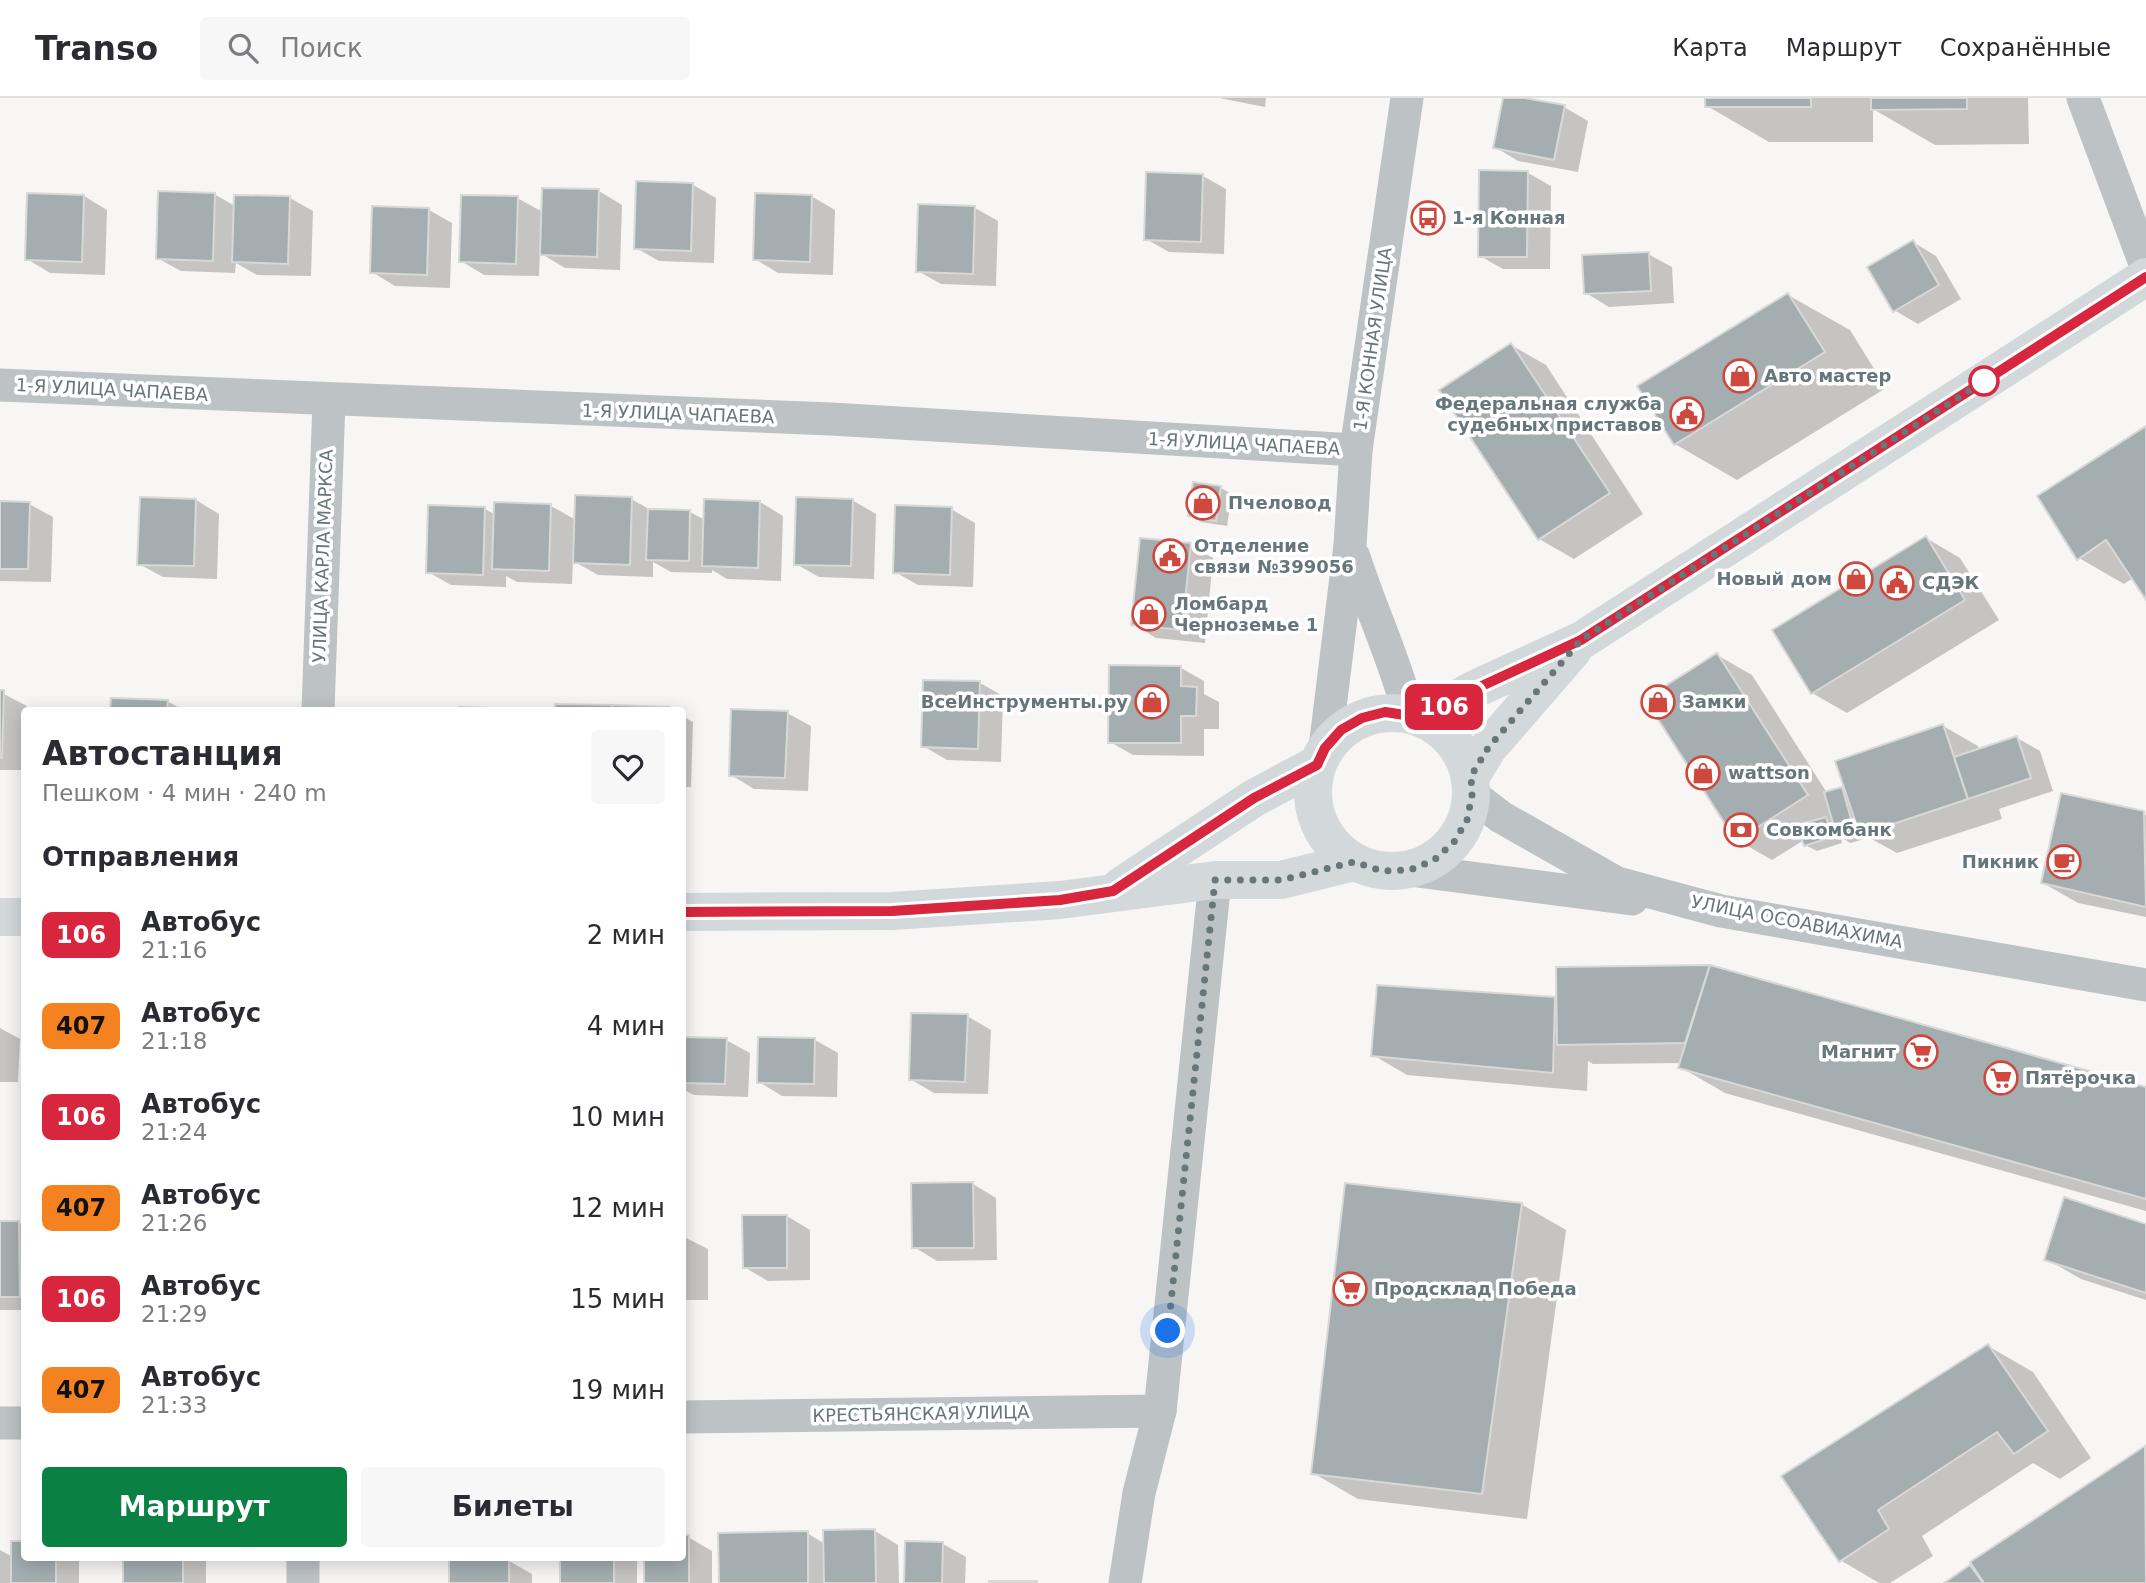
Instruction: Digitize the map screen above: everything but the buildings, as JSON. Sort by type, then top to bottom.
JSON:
[{"type":"main road","points":[[1417,716],[1581,640],[2146,277]]},
{"type":"main road","points":[[1321,757],[1312,793],[1317,821],[1332,845],[1354,862],[1382,871],[1410,870],[1434,860],[1454,842],[1467,820],[1472,786],[1488,748],[1581,640]]},
{"type":"main road","points":[[1113,891],[1321,757],[1341,730],[1362,718],[1385,712],[1417,716],[1446,732],[1462,753],[1472,786]]},
{"type":"main road","points":[[686,912],[892,911],[1060,900],[1113,891],[1215,880],[1281,880],[1354,862]]},
{"type":"main road","points":[[0,917],[21,917]]},
{"type":"street","name":"1-Я КОННАЯ УЛИЦА","points":[[1321,757],[1350,545],[1356,450],[1407,98]]},
{"type":"street","points":[[2083,98],[2146,266]]},
{"type":"street","name":"1-Я УЛИЦА ЧАПАЕВА","points":[[0,385],[329,401],[831,419],[1356,450]]},
{"type":"street","name":"УЛИЦА КАРЛА МАРКСА","points":[[318,707],[329,401]]},
{"type":"street","points":[[1350,545],[1375,620],[1417,716]]},
{"type":"street","name":"УЛИЦА ОСОАВИАХИМА","points":[[1472,786],[1501,817],[1617,883],[1721,911],[2146,985]]},
{"type":"street","points":[[1410,870],[1721,911]]},
{"type":"street","points":[[1125,1583],[1139,1493],[1160,1411],[1215,880]]},
{"type":"street","name":"КРЕСТЬЯНСКАЯ УЛИЦА","points":[[686,1417],[1160,1411]]},
{"type":"street","points":[[0,1423],[21,1423]]},
{"type":"street","points":[[303,1561],[303,1583]]},
{"type":"bus line","name":"106","points":[[686,912],[892,911],[1060,900],[1113,891],[1254,798],[1317,765],[1325,748],[1341,730],[1362,718],[1385,712],[1424,718],[1473,690],[1581,640],[2146,277]]},
{"type":"place","name":"1-я Конная","points":[[1428,218]]},
{"type":"place","name":"Авто мастер","points":[[1740,376]]},
{"type":"place","name":"Федеральная служба судебных приставов","points":[[1687,414]]},
{"type":"place","name":"Пчеловод","points":[[1203,503]]},
{"type":"place","name":"Отделение связи №399056","points":[[1170,556]]},
{"type":"place","name":"Новый дом","points":[[1856,579]]},
{"type":"place","name":"СДЭК","points":[[1897,583]]},
{"type":"place","name":"Ломбард Черноземье 1","points":[[1149,614]]},
{"type":"place","name":"ВсеИнструменты.ру","points":[[1152,702]]},
{"type":"place","name":"Замки","points":[[1658,702]]},
{"type":"place","name":"wattson","points":[[1703,773]]},
{"type":"place","name":"Совкомбанк","points":[[1741,830]]},
{"type":"place","name":"Пикник","points":[[2064,862]]},
{"type":"place","name":"Магнит","points":[[1921,1052]]},
{"type":"place","name":"Пятёрочка","points":[[2001,1078]]},
{"type":"place","name":"Продсклад Победа","points":[[1350,1289]]},
{"type":"route","points":[[1168,1331],[1215,880],[1281,880],[1354,862],[1382,871],[1410,870],[1434,860],[1454,842],[1467,820],[1472,795],[1471,776],[1488,748],[1581,640],[1984,381]]}]
